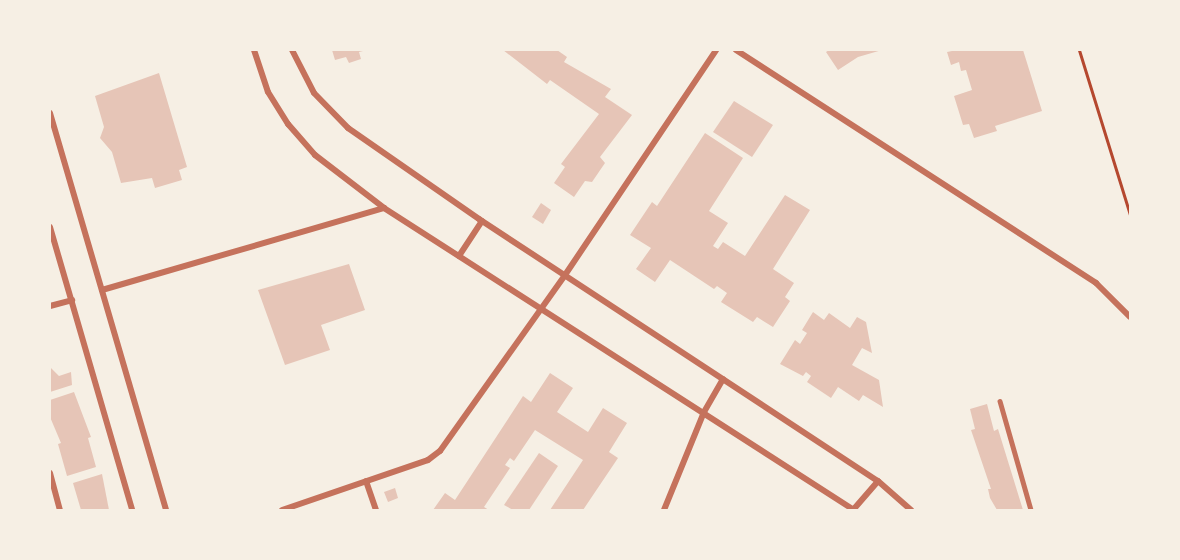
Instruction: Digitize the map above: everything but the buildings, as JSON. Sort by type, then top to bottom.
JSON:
[{"type":"street","points":[[254,50],[268,92],[288,124],[315,155],[384,208],[540,306],[854,510],[878,481]]},
{"type":"street","points":[[292,50],[304,78],[334,116],[482,221],[878,481],[911,510]]},
{"type":"street","points":[[282,510],[428,460],[440,451],[540,306],[565,275],[716,50]]},
{"type":"street","points":[[736,50],[1096,283],[1131,317]]},
{"type":"street","points":[[50,113],[166,510]]},
{"type":"street","points":[[102,290],[384,208]]},
{"type":"street","points":[[459,255],[482,221]]},
{"type":"street","points":[[50,227],[132,510]]},
{"type":"street","points":[[50,306],[72,300]]},
{"type":"street","points":[[664,510],[704,412],[723,379]]},
{"type":"street","points":[[50,473],[60,510]]},
{"type":"street","points":[[366,481],[376,510]]},
{"type":"lane","points":[[1000,401],[1031,510]]},
{"type":"path","points":[[1079,50],[1131,215]]}]
